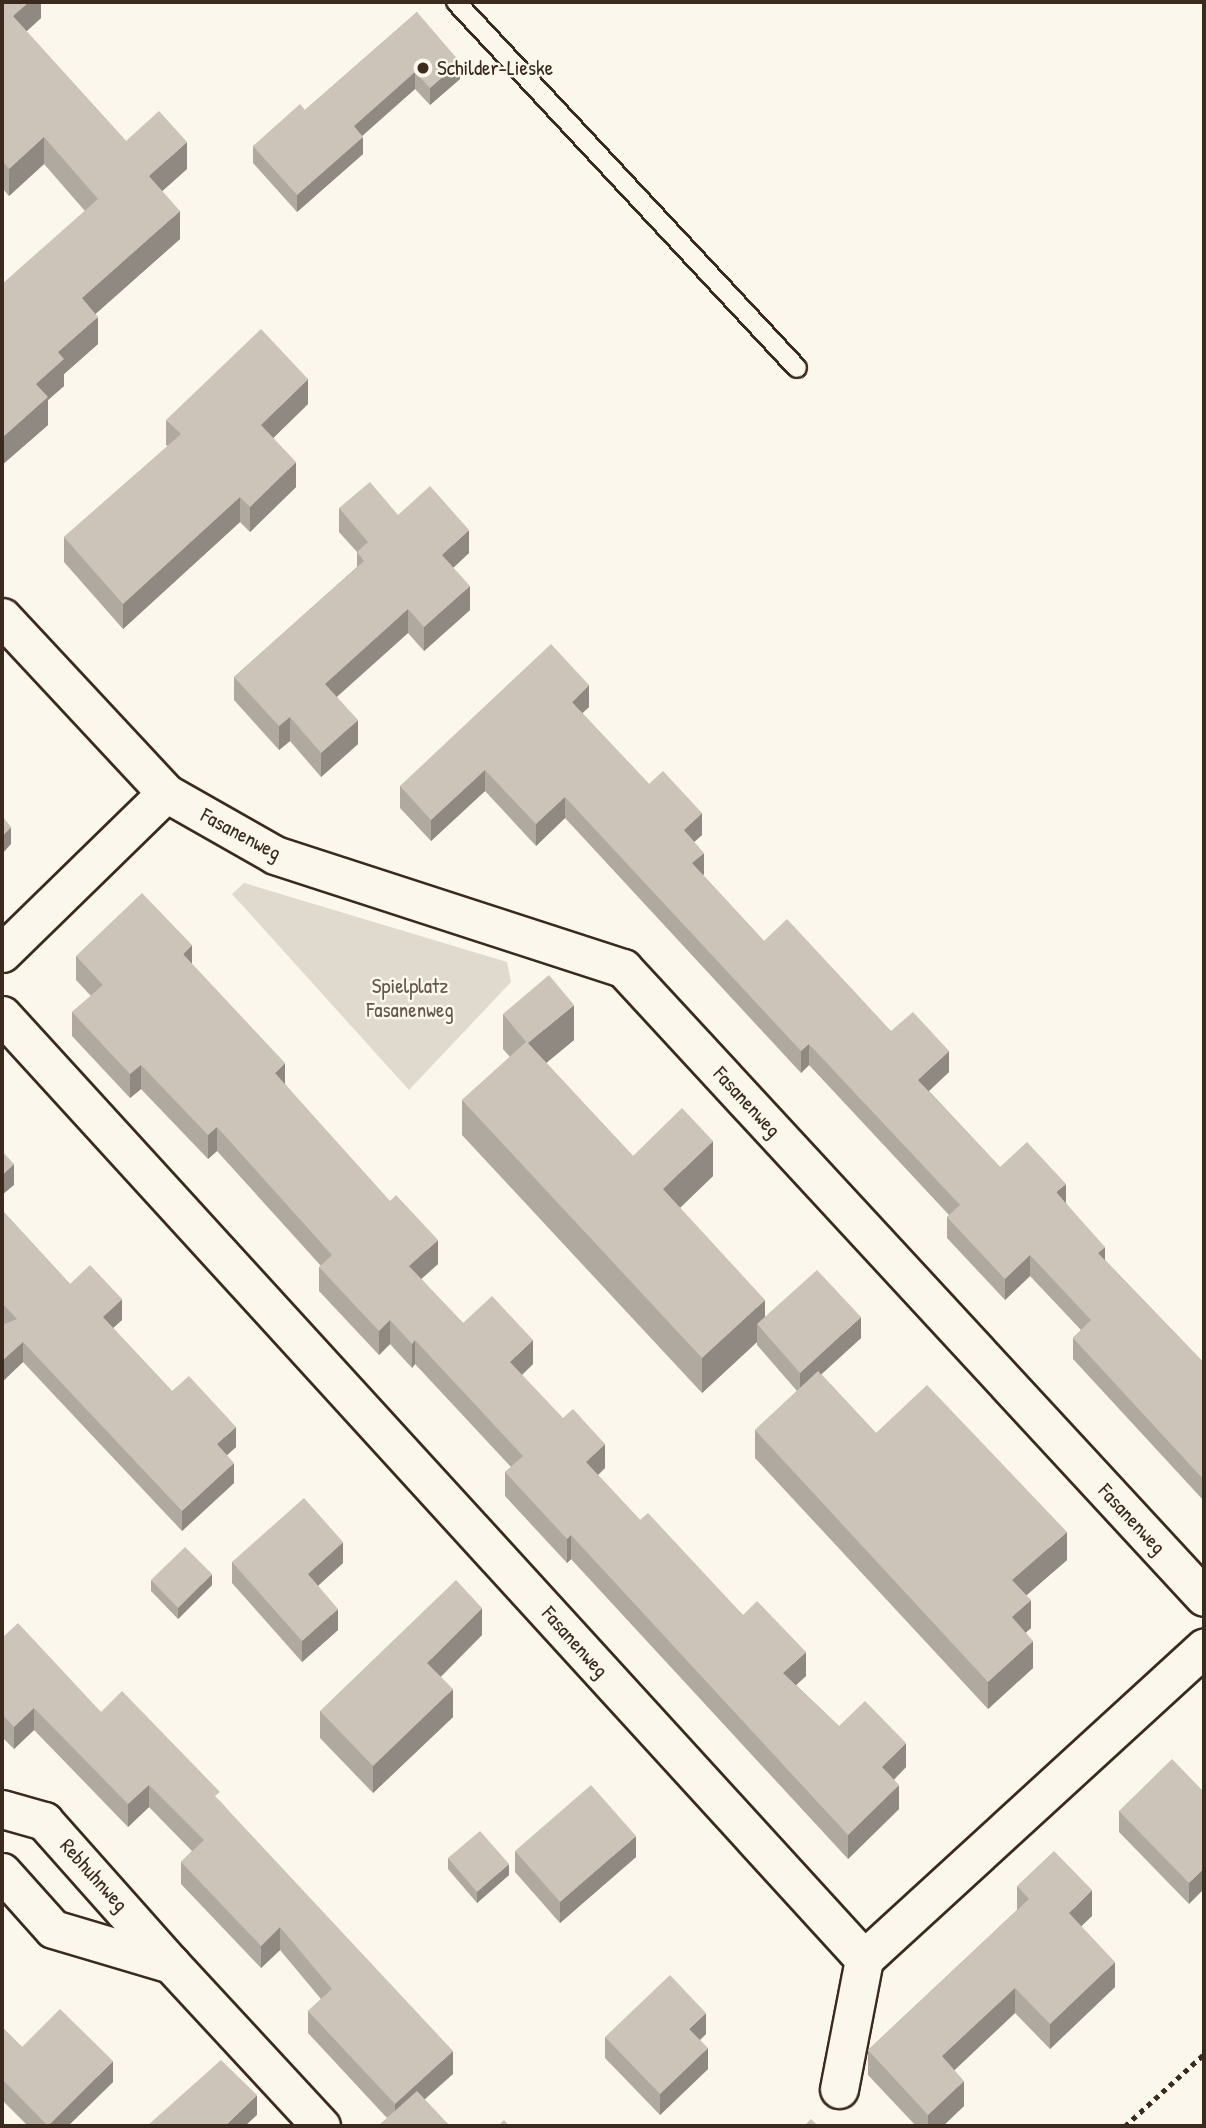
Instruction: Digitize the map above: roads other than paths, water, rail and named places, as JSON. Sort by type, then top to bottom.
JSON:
[{"type":"street","name":"Fasanenweg","points":[[2,617],[166,793],[275,855],[623,968],[1204,1597]]},
{"type":"street","points":[[2,953],[166,793]]},
{"type":"street","name":"Fasanenweg","points":[[2,1015],[864,1959]]},
{"type":"street","points":[[839,2089],[864,1959],[1204,1647]]},
{"type":"street","name":"Rebhuhnweg","points":[[2,1809],[44,1821],[171,1964],[321,2126]]},
{"type":"street","name":"Rebhuhnweg","points":[[2,1872],[53,1929],[171,1964]]},
{"type":"lane","points":[[456,2],[797,368]]},
{"type":"place","name":"Schilder-Lieske","points":[[423,68]]},
{"type":"park label","name":"Spielplatz Fasanenweg","points":[[410,998]]}]
